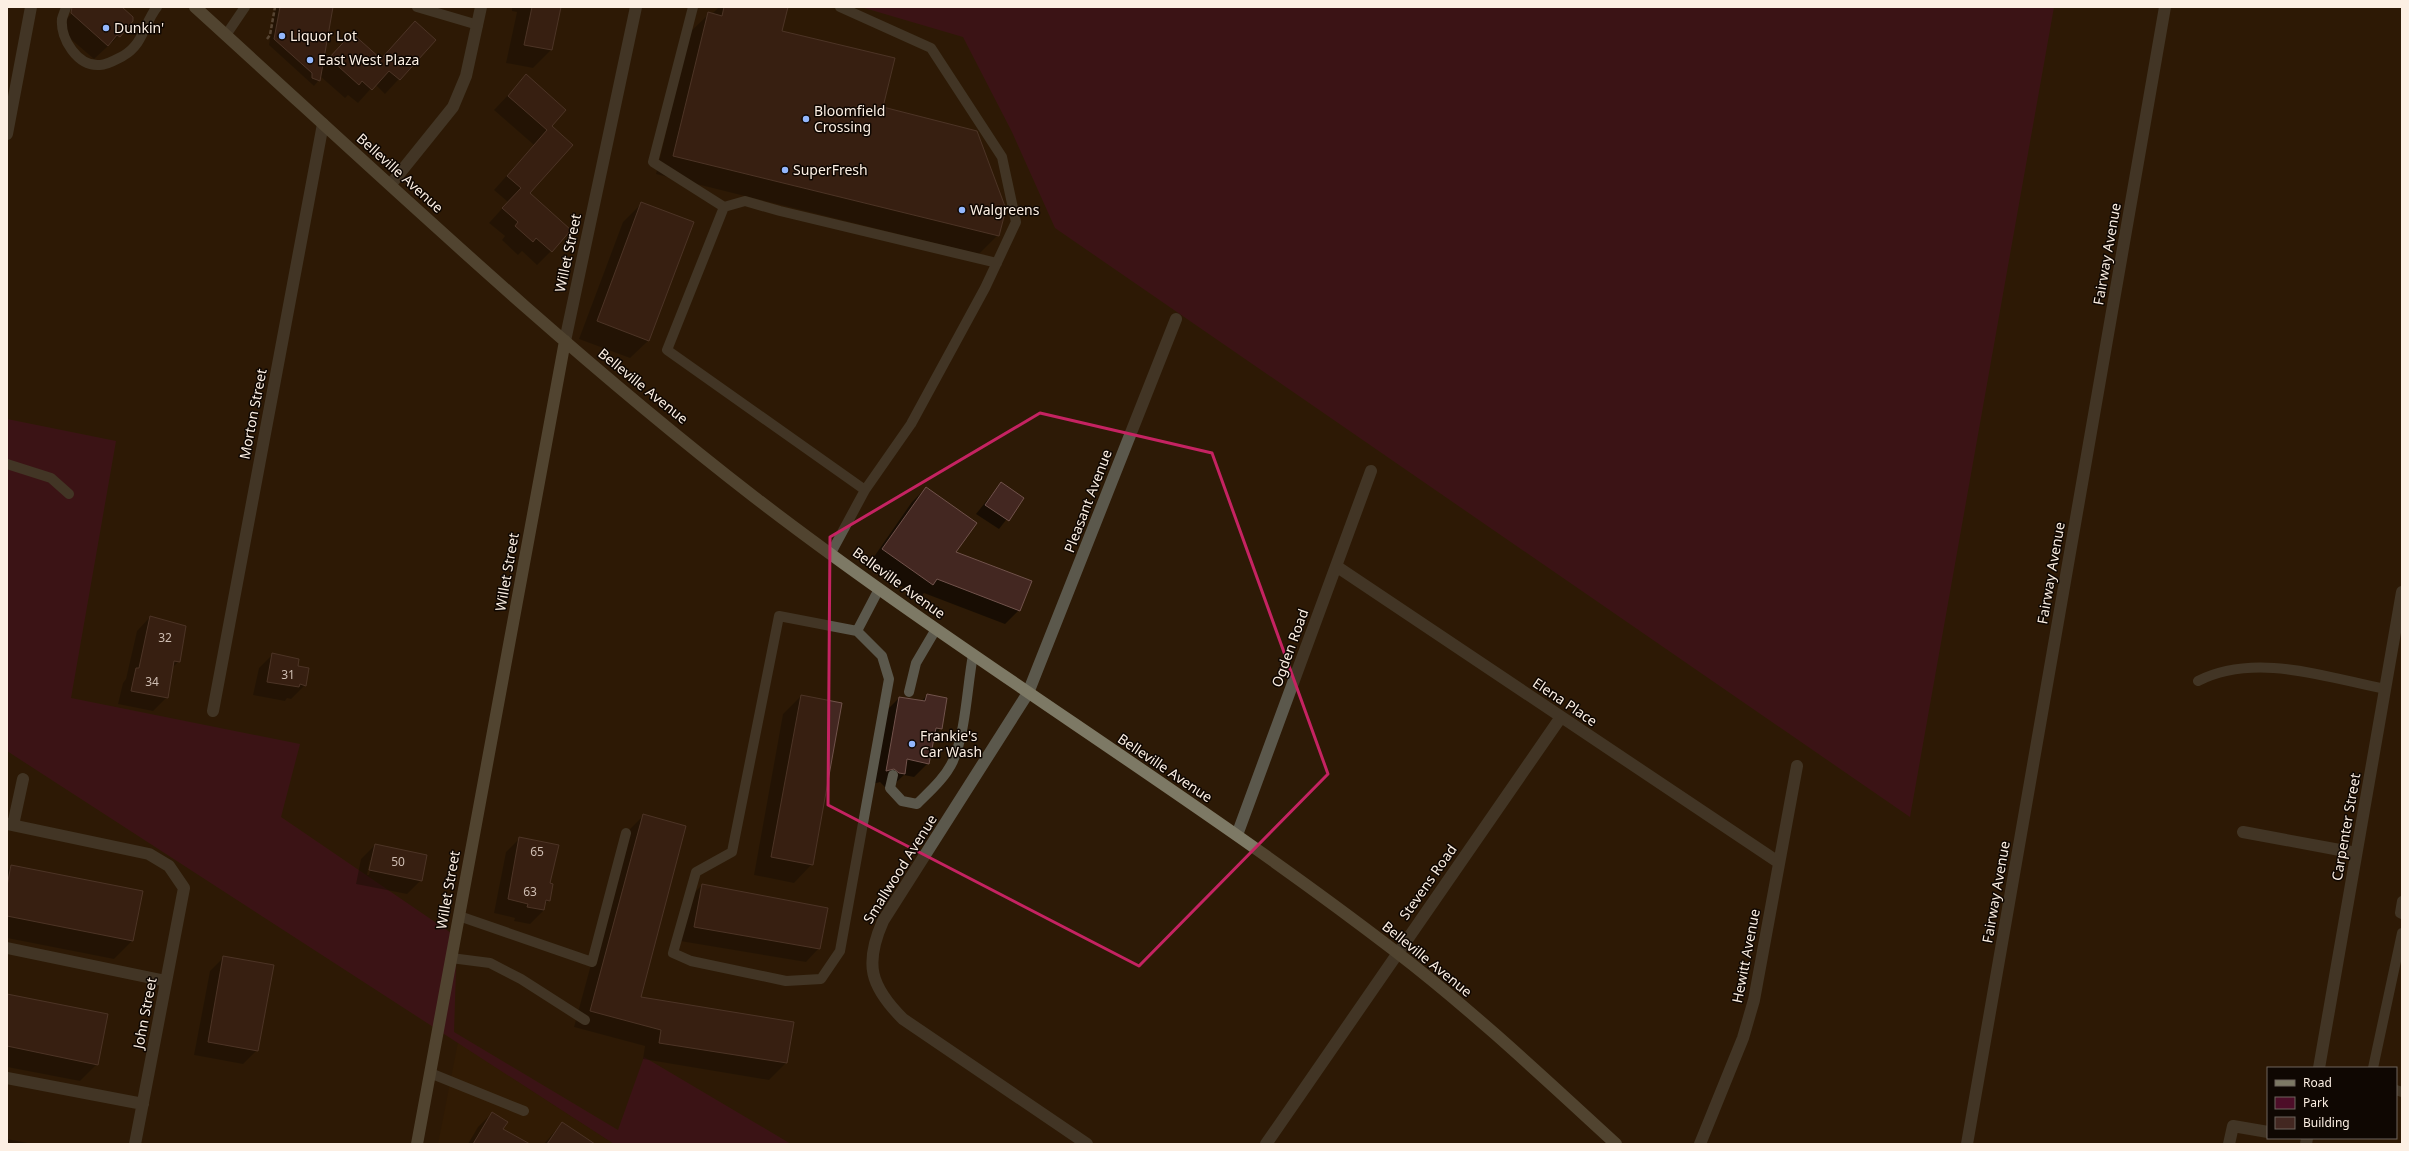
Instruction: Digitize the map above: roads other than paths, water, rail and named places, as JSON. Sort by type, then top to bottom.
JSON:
[{"type":"main road","name":"Belleville Avenue","points":[[195,7],[565,341],[751,494],[878,589],[1237,835],[1397,953],[1477,1019],[1616,1144]]},
{"type":"main road","name":"Willet Street","points":[[417,1144],[565,341]]},
{"type":"street","points":[[7,134],[31,7]]},
{"type":"street","points":[[391,184],[453,107],[466,76],[482,7]]},
{"type":"street","name":"Willet Street","points":[[565,341],[636,7]]},
{"type":"street","name":"Fairway Avenue","points":[[1967,1144],[2165,7]]},
{"type":"street","name":"Morton Street","points":[[213,711],[323,124]]},
{"type":"street","name":"Pleasant Avenue","points":[[1028,693],[1176,319]]},
{"type":"street","name":"Ogden Road","points":[[1237,835],[1371,471]]},
{"type":"street","name":"Elena Place","points":[[1336,566],[1778,862]]},
{"type":"street","name":"Carpenter Street","points":[[2319,1067],[2402,592]]},
{"type":"street","name":"Smallwood Avenue","points":[[1028,693],[883,921],[874,941],[871,961],[876,982],[886,1001],[903,1019],[1086,1144]]},
{"type":"street","name":"Stevens Road","points":[[1266,1144],[1561,717]]},
{"type":"street","name":"Hewitt Avenue","points":[[1700,1144],[1738,1052],[1750,1015],[1797,766]]},
{"type":"street","points":[[10,825],[23,778]]},
{"type":"street","name":"John Street","points":[[10,825],[149,854],[169,866],[184,888],[135,1144]]},
{"type":"street","points":[[2243,832],[2356,853]]},
{"type":"street","points":[[7,948],[166,981]]},
{"type":"street","points":[[7,1078],[143,1104]]},
{"type":"street","points":[[2229,1144],[2233,1126],[2267,1132]]},
{"type":"lane","points":[[66,7],[62,19],[66,42],[82,61],[100,65],[124,55],[144,35],[150,16],[157,7]]},
{"type":"lane","points":[[226,35],[245,7]]},
{"type":"lane","points":[[417,7],[478,25]]},
{"type":"lane","points":[[693,7],[653,162],[724,207]]},
{"type":"lane","points":[[831,553],[865,490],[911,424],[985,288],[1016,222],[1002,157],[931,48],[840,7]]},
{"type":"lane","points":[[865,490],[666,350],[724,207],[745,200],[780,211],[997,263]]},
{"type":"lane","points":[[7,464],[51,478],[69,494]]},
{"type":"lane","points":[[857,631],[878,589]]},
{"type":"lane","points":[[779,616],[857,631],[882,656],[889,680],[840,951],[821,979],[786,981],[691,961],[673,953],[696,872],[732,852],[779,616]]},
{"type":"lane","points":[[909,692],[916,663],[936,629]]},
{"type":"lane","points":[[893,775],[890,788],[902,801],[917,804],[942,778],[953,761],[961,729],[973,655]]},
{"type":"lane","points":[[2198,681],[2214,673],[2256,667],[2285,669],[2385,689]]},
{"type":"lane","points":[[459,916],[592,962],[626,833]]},
{"type":"lane","points":[[2402,901],[2400,913],[2402,914]]},
{"type":"lane","points":[[2373,1067],[2402,933]]},
{"type":"lane","points":[[451,958],[490,963],[521,979],[585,1020]]},
{"type":"lane","points":[[430,1074],[524,1111]]},
{"type":"place","name":"Dunkin'","points":[[106,28]]},
{"type":"place","name":"Liquor Lot","points":[[282,36]]},
{"type":"place","name":"East West Plaza","points":[[310,60]]},
{"type":"place","name":"Bloomfield Crossing","points":[[806,119]]},
{"type":"place","name":"SuperFresh","points":[[785,170]]},
{"type":"place","name":"Walgreens","points":[[962,210]]},
{"type":"place","name":"Frankie's Car Wash","points":[[912,744]]}]
